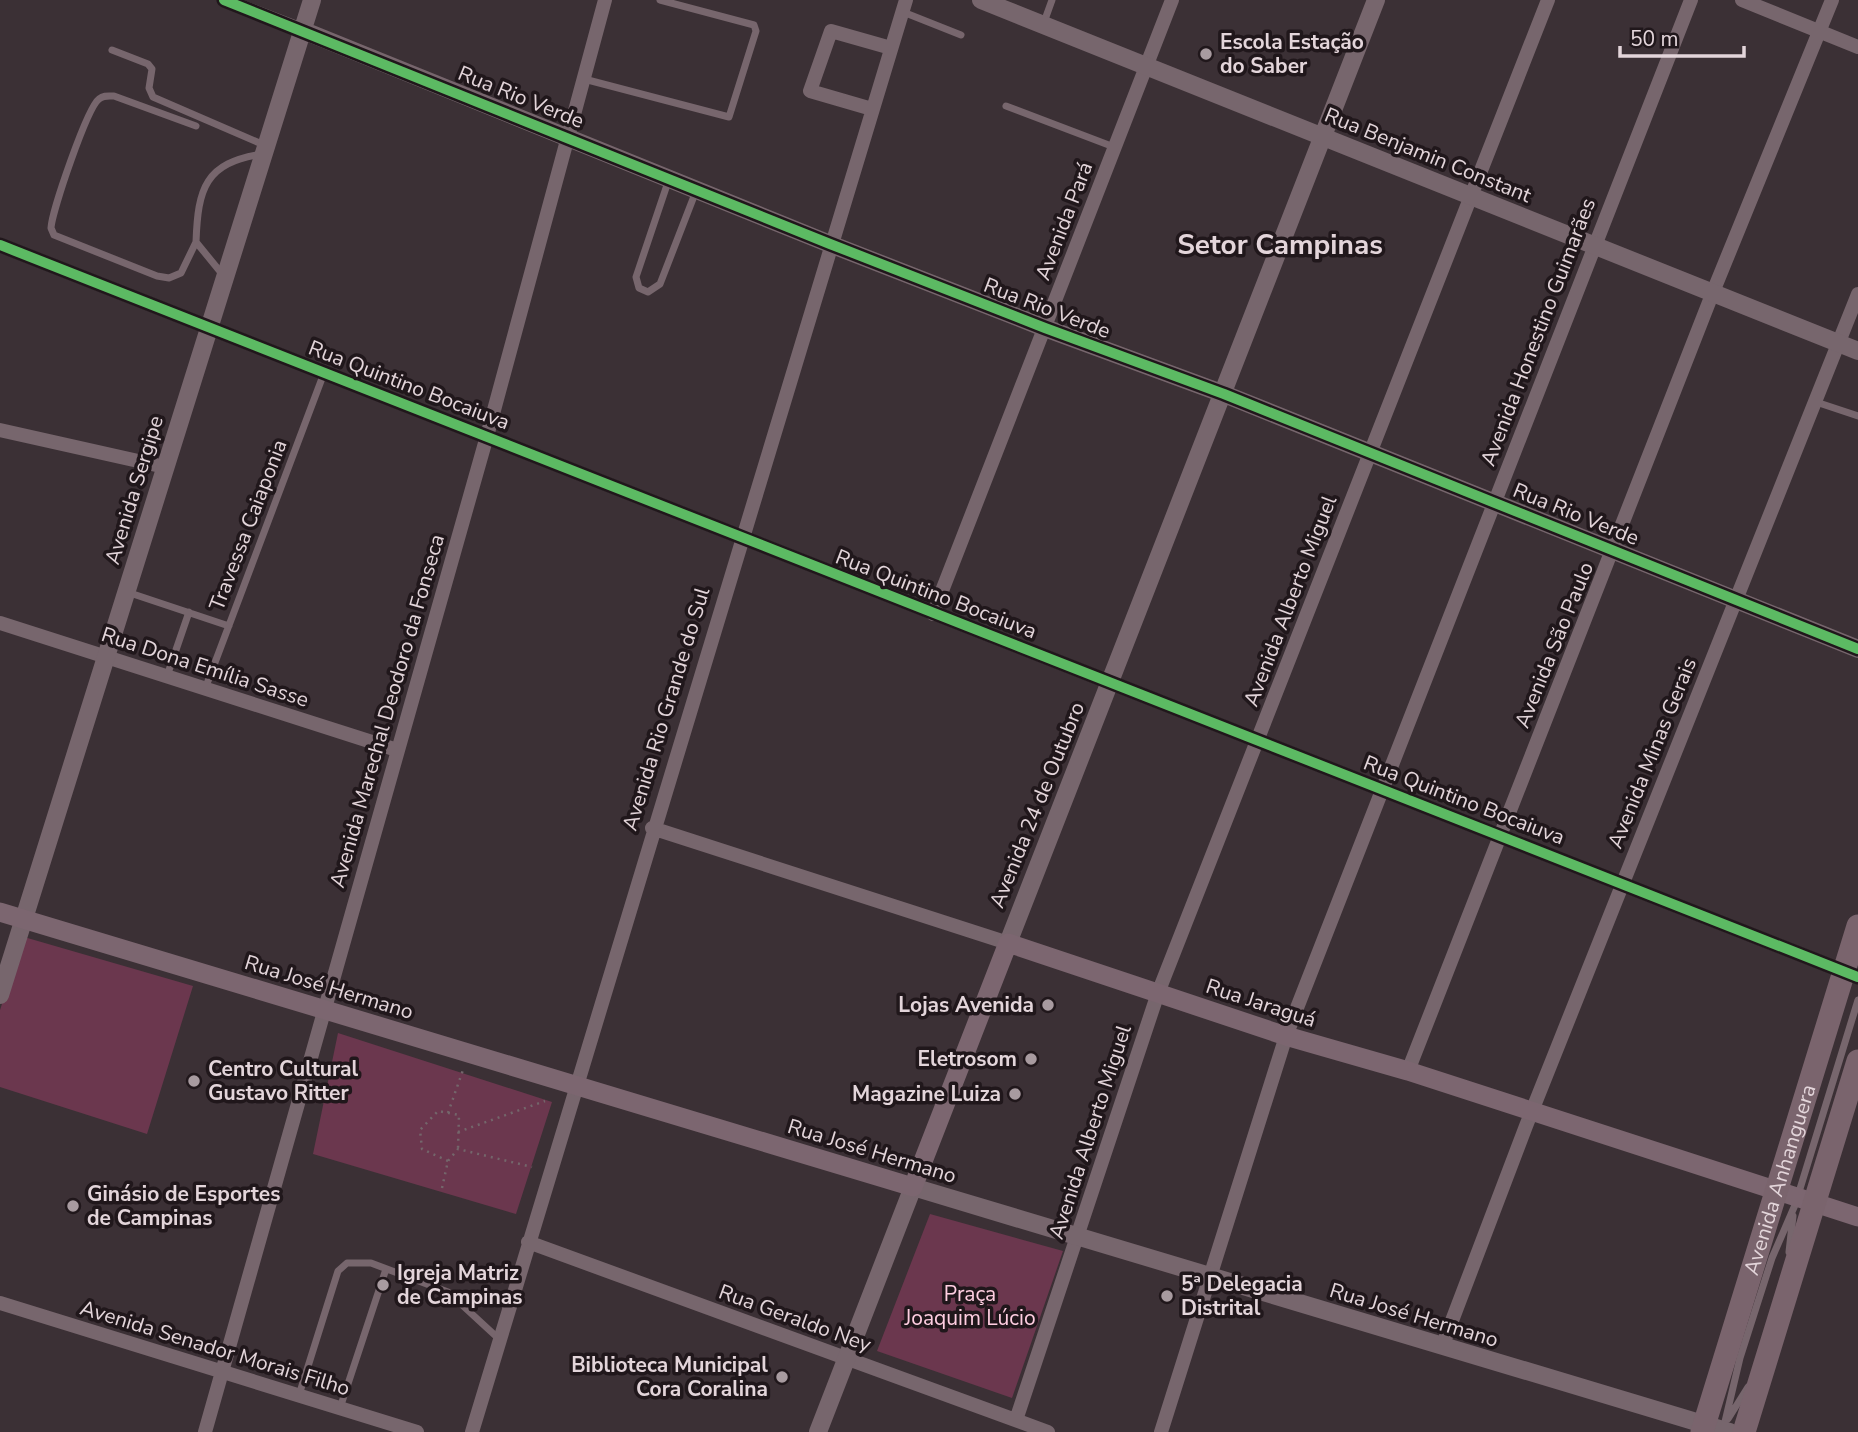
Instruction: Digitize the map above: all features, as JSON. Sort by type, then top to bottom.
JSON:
[{"type":"main road","name":"Rua José Hermano","points":[[0,912],[913,1187]]},
{"type":"main road","name":"Avenida Anhanguera","points":[[1722,1429],[1795,1200],[1851,974],[1858,926]]},
{"type":"main road","name":"Rua Jaraguá","points":[[1008,943],[1286,1036],[1408,1071],[1795,1200],[1858,1217]]},
{"type":"main road","name":"Avenida 24 de Outubro","points":[[913,1187],[1008,943]]},
{"type":"main road","name":"Avenida Anhanguera","points":[[1722,1429],[1795,1200],[1858,1061]]},
{"type":"street","name":"Rua Rio Verde","points":[[224,0],[830,244],[1224,394],[1858,649]]},
{"type":"street","name":"Avenida Sergipe","points":[[0,995],[312,0]]},
{"type":"street","name":"Avenida Marechal Deodoro da Fonseca","points":[[205,1432],[487,436],[605,0]]},
{"type":"street","name":"Rua Benjamin Constant","points":[[981,0],[1002,4],[1043,25],[1146,68],[1858,351]]},
{"type":"street","name":"Avenida Pará","points":[[933,614],[1172,0]]},
{"type":"street","name":"Avenida 24 de Outubro","points":[[1008,943],[1224,394],[1321,137],[1377,0]]},
{"type":"street","name":"Avenida Alberto Miguel","points":[[1016,1420],[1158,993],[1548,0]]},
{"type":"street","name":"Avenida Honestino Guimarães","points":[[1161,1432],[1286,1036],[1690,0]]},
{"type":"street","points":[[1742,0],[1858,47]]},
{"type":"street","name":"Avenida São Paulo","points":[[1408,1071],[1713,292],[1832,0]]},
{"type":"street","name":"Avenida Rio Grande do Sul","points":[[472,1432],[652,828],[904,6]]},
{"type":"street","points":[[872,109],[810,91],[831,31],[891,48]]},
{"type":"street","name":"Rua Quintino Bocaiuva","points":[[0,246],[1851,974]]},
{"type":"street","name":"Avenida Minas Gerais","points":[[1442,1347],[1531,1112],[1858,293]]},
{"type":"street","points":[[0,430],[165,467]]},
{"type":"street","name":"Rua Dona Emília Sasse","points":[[0,623],[397,750]]},
{"type":"street","name":"Rua Jaraguá","points":[[652,828],[1008,943]]},
{"type":"street","name":"Avenida 24 de Outubro","points":[[818,1432],[913,1187]]},
{"type":"street","name":"Rua José Hermano","points":[[913,1187],[1722,1429]]},
{"type":"street","name":"Rua Geraldo Ney","points":[[528,1242],[1048,1432]]},
{"type":"street","name":"Avenida Senador Morais Filho","points":[[0,1303],[417,1432]]},
{"type":"lane","points":[[583,78],[729,117],[755,31],[754,25],[660,0]]},
{"type":"lane","points":[[1043,25],[1052,0]]},
{"type":"lane","points":[[904,6],[961,35]]},
{"type":"lane","points":[[112,50],[148,64],[152,69],[149,88],[153,97],[264,150]]},
{"type":"lane","points":[[195,126],[114,96],[106,95],[97,100],[86,118],[51,228],[54,234],[157,276],[169,278],[181,273],[196,242],[197,205],[215,171],[234,158],[264,150]]},
{"type":"lane","points":[[1006,106],[1115,148]]},
{"type":"lane","points":[[670,178],[636,277],[639,288],[649,292],[660,284],[696,189]]},
{"type":"lane","points":[[196,242],[215,270],[225,277]]},
{"type":"lane","name":"Travessa Caiaponia","points":[[205,689],[324,373]]},
{"type":"lane","points":[[1815,401],[1858,416]]},
{"type":"lane","points":[[127,592],[229,626]]},
{"type":"lane","points":[[167,676],[189,612]]},
{"type":"lane","points":[[1795,1200],[1858,1000]]},
{"type":"lane","points":[[299,1396],[338,1271],[347,1263],[371,1264],[448,1292],[499,1339]]},
{"type":"lane","points":[[340,1409],[386,1269]]},
{"type":"path","points":[[448,1113],[468,1052]]},
{"type":"path","points":[[458,1132],[545,1101]]},
{"type":"path","points":[[442,1188],[448,1161],[457,1149],[459,1115],[438,1111],[420,1130],[422,1149],[448,1161]]},
{"type":"path","points":[[457,1149],[532,1167]]},
{"type":"green space","points":[[24,937],[193,986],[147,1134],[0,1087],[0,1010]]},
{"type":"green space","points":[[338,1033],[552,1102],[516,1214],[313,1154]]},
{"type":"green space","name":"Praça Joaquim Lúcio","points":[[930,1214],[1063,1251],[1012,1398],[877,1351]]},
{"type":"cycle path","points":[[224,0],[830,244],[1224,394],[1858,649]]},
{"type":"cycle path","points":[[0,245],[1858,977]]},
{"type":"place","name":"Escola Estação do Saber","points":[[1206,54]]},
{"type":"place","name":"Lojas Avenida","points":[[1048,1005]]},
{"type":"place","name":"Eletrosom","points":[[1031,1059]]},
{"type":"place","name":"Centro Cultural Gustavo Ritter","points":[[194,1081]]},
{"type":"place","name":"Magazine Luiza","points":[[1015,1094]]},
{"type":"place","name":"Ginásio de Esportes de Campinas","points":[[73,1206]]},
{"type":"place","name":"Igreja Matriz de Campinas","points":[[383,1285]]},
{"type":"place","name":"5ª Delegacia Distrital","points":[[1167,1296]]},
{"type":"place","name":"Biblioteca Municipal Cora Coralina","points":[[782,1377]]},
{"type":"district","name":"Setor Campinas","points":[[1280,245]]}]
